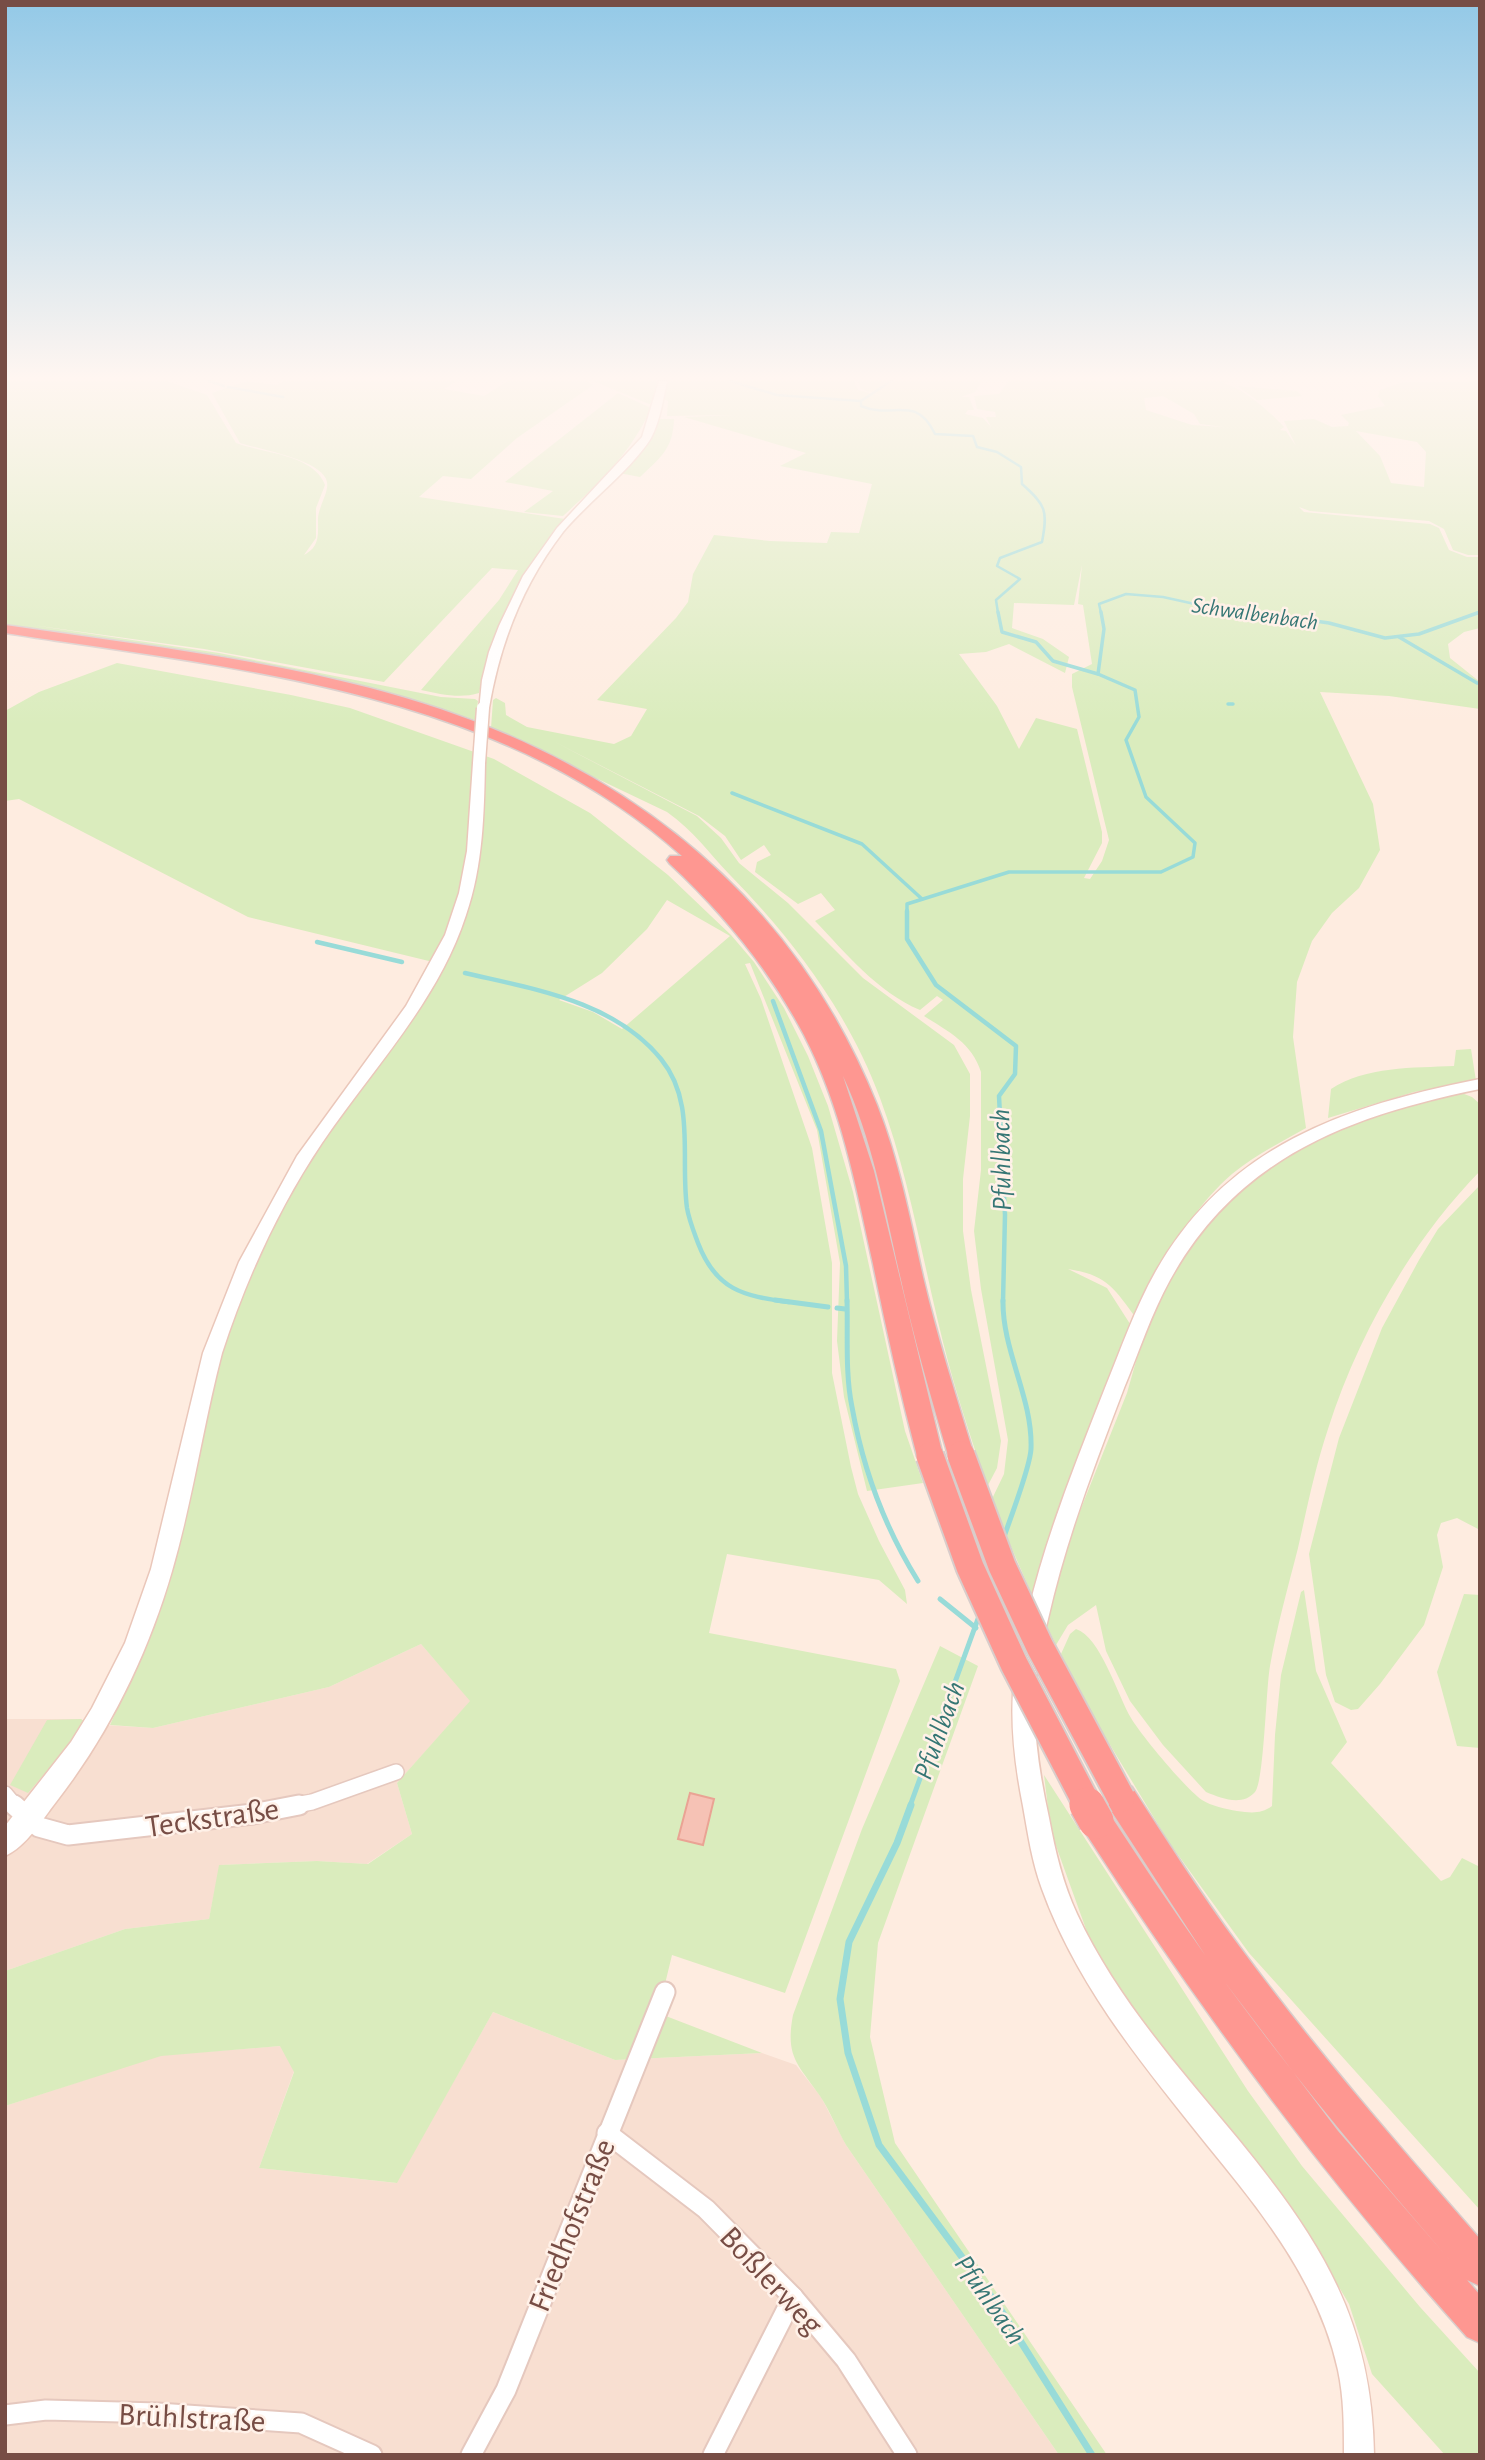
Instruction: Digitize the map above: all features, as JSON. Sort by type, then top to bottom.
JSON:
[{"type":"highway","points":[[5,629],[244,666],[329,683],[410,705],[476,727],[550,760],[612,794],[684,847],[719,877],[775,940],[819,1005],[844,1052],[881,1146],[935,1370],[961,1455],[1002,1566],[1040,1647],[1121,1798],[1182,1894],[1242,1977],[1391,2164],[1480,2267]]},
{"type":"highway","points":[[5,637],[282,682],[361,701],[432,723],[504,752],[576,788],[635,827],[688,870],[735,919],[778,975],[830,1070],[859,1152],[908,1373],[930,1455],[970,1567],[1003,1640],[1096,1821],[1161,1923],[1279,2085],[1386,2220],[1480,2324]]},
{"type":"street","points":[[5,1844],[64,1773],[111,1701],[162,1571],[207,1371],[236,1288],[259,1238],[303,1158],[393,1037],[426,986],[452,935],[467,891],[475,851],[483,709],[493,654],[522,586],[544,549],[593,496]]},
{"type":"street","points":[[1359,2455],[1360,2423],[1348,2351],[1336,2310],[1305,2250],[1262,2191],[1123,2016],[1075,1936],[1054,1887],[1024,1758],[1025,1676],[1042,1590],[1082,1471],[1138,1329],[1166,1271],[1194,1229],[1241,1179],[1283,1149],[1323,1127],[1367,1109],[1416,1096],[1480,1084]]},
{"type":"street","name":"Teckstraße","points":[[27,1820],[49,1834],[68,1835],[242,1816],[312,1802],[396,1772]]},
{"type":"street","points":[[5,1794],[27,1820]]},
{"type":"street","name":"Friedhofstraße","points":[[471,2455],[506,2390],[665,1992]]},
{"type":"street","name":"Boßlerweg","points":[[607,2133],[706,2209],[793,2297],[846,2360],[907,2455]]},
{"type":"street","points":[[713,2455],[793,2297]]},
{"type":"street","name":"Brühlstraße","points":[[5,2416],[46,2410],[108,2411],[301,2423],[372,2455]]},
{"type":"shaded area","points":[[421,1644],[471,1701],[397,1783],[412,1834],[367,1864],[317,1861],[220,1865],[209,1919],[125,1929],[5,1971],[5,1719],[81,1719],[87,1724],[153,1728],[329,1687]]},
{"type":"shaded area","points":[[493,2012],[615,2060],[762,2053],[796,2065],[821,2097],[846,2145],[1059,2455],[5,2455],[5,2106],[161,2055],[281,2046],[294,2071],[259,2168],[396,2183]]},
{"type":"green space","points":[[5,496],[321,496],[316,508],[316,538],[304,555],[313,548],[317,540],[319,513],[325,496],[420,496],[565,519],[522,580],[501,622],[479,693],[472,695],[457,696],[421,690],[499,600],[518,570],[492,568],[384,682],[204,649],[32,625],[219,653],[441,697],[475,699],[478,701],[475,720],[359,687],[183,652],[5,624]]},
{"type":"green space","points":[[546,496],[584,496],[563,516],[524,512]]},
{"type":"green space","points":[[869,496],[1480,496],[1480,555],[1468,555],[1453,550],[1444,529],[1429,521],[1310,511],[1299,507],[1304,512],[1430,524],[1439,528],[1449,550],[1467,557],[1480,557],[1480,628],[1464,632],[1448,644],[1450,658],[1480,682],[1480,709],[1389,696],[1320,692],[1373,804],[1380,850],[1359,888],[1332,913],[1312,941],[1297,982],[1293,1037],[1306,1128],[1249,1161],[1216,1189],[1177,1241],[1136,1318],[1108,1284],[1092,1275],[1068,1269],[1107,1288],[1132,1327],[1077,1458],[1033,1597],[991,1501],[1004,1474],[1008,1440],[981,1289],[974,1231],[981,1170],[981,1072],[966,1046],[924,1016],[943,1000],[937,996],[920,1010],[876,982],[815,921],[835,910],[821,893],[798,904],[755,872],[757,862],[771,855],[764,845],[741,860],[725,836],[699,816],[553,741],[697,816],[721,838],[739,863],[788,903],[863,978],[954,1045],[970,1074],[970,1116],[963,1179],[963,1231],[971,1290],[1001,1441],[997,1468],[987,1487],[940,1332],[910,1197],[891,1131],[867,1067],[836,1007],[776,925],[677,819],[491,728],[493,700],[496,698],[505,703],[506,715],[527,727],[614,744],[631,736],[647,709],[597,700],[688,602],[693,574],[714,535],[827,543],[831,532],[859,533]],"holes":[[[1082,565],[1078,604],[1083,605],[1092,664],[1072,674],[1072,687],[1109,840],[1102,861],[1090,879],[1084,878],[1102,843],[1102,832],[1077,729],[1036,718],[1019,749],[997,706],[959,654],[986,652],[1009,644],[1065,673],[1069,657],[1043,639],[1012,628],[1014,603],[1074,605]]]},
{"type":"green space","points":[[117,663],[350,708],[494,759],[590,813],[668,875],[731,935],[754,962],[784,1008],[808,1056],[828,1106],[853,1192],[905,1431],[923,1483],[867,1491],[844,1397],[837,1341],[840,1263],[817,1130],[750,963],[745,964],[761,999],[812,1148],[832,1263],[832,1373],[851,1467],[858,1494],[905,1590],[907,1604],[879,1580],[727,1554],[709,1633],[896,1669],[900,1681],[785,1993],[672,1955],[658,2013],[762,2053],[615,2060],[493,2012],[397,2183],[259,2168],[294,2072],[280,2046],[161,2056],[5,2106],[5,1971],[125,1929],[209,1919],[219,1865],[317,1861],[368,1864],[412,1834],[397,1783],[470,1701],[421,1644],[329,1687],[153,1728],[110,1725],[145,1646],[207,1371],[270,1213],[435,970],[451,919],[433,962],[248,917],[19,799],[5,801],[5,711],[39,692]],"holes":[[[667,900],[730,936],[622,1029],[593,1012],[559,1000],[602,973],[647,929]]]},
{"type":"green space","points":[[1471,1049],[1476,1081],[1414,1092],[1328,1118],[1331,1089],[1345,1081],[1374,1072],[1454,1066],[1456,1050]]},
{"type":"green space","points":[[1459,1092],[1472,1097],[1480,1104],[1480,1171],[1431,1228],[1409,1259],[1371,1325],[1340,1394],[1311,1488],[1276,1636],[1270,1666],[1258,1784],[1255,1792],[1244,1799],[1218,1797],[1206,1792],[1163,1745],[1130,1701],[1106,1651],[1096,1605],[1068,1625],[1056,1645],[1044,1620],[1070,1536],[1127,1393],[1144,1333],[1172,1275],[1197,1234],[1247,1184],[1287,1154],[1376,1112]]},
{"type":"green space","points":[[1480,1185],[1480,1530],[1457,1518],[1441,1523],[1437,1535],[1443,1567],[1424,1625],[1380,1684],[1358,1709],[1351,1710],[1335,1702],[1326,1675],[1309,1554],[1339,1438],[1382,1328],[1438,1229]]},
{"type":"green space","points":[[1304,1590],[1316,1671],[1347,1742],[1331,1763],[1441,1881],[1450,1877],[1462,1858],[1480,1867],[1480,2210],[1249,1953],[1168,1841],[1089,1710],[1061,1654],[1070,1634],[1076,1629],[1085,1634],[1101,1654],[1136,1726],[1186,1785],[1202,1800],[1214,1806],[1242,1812],[1260,1812],[1272,1806],[1281,1675],[1301,1592]]},
{"type":"green space","points":[[1464,1594],[1480,1595],[1480,1748],[1457,1746],[1437,1672]]},
{"type":"green space","points":[[940,1646],[978,1666],[878,1943],[870,2037],[895,2143],[1107,2455],[1059,2455],[846,2145],[824,2102],[792,2051],[793,2015],[862,1829]]},
{"type":"green space","points":[[81,1719],[87,1724],[28,1793],[10,1785],[47,1720]]},
{"type":"green space","points":[[1044,1775],[1248,2091],[1302,2166],[1420,2307],[1480,2373],[1480,2455],[1445,2455],[1372,2374],[1349,2304],[1320,2255],[1135,2014],[1091,1943],[1051,1832]]},
{"type":"building","points":[[690,1793],[714,1799],[703,1845],[678,1839]]},
{"type":"waterway","name":"Pfuhlbach","points":[[998,613],[996,600],[1020,579],[997,566],[1000,558],[1042,542],[1045,516],[1034,496]]},
{"type":"waterway","name":"Schwalbenbach","points":[[1101,613],[1099,604],[1126,594],[1163,597],[1213,608],[1270,613]]},
{"type":"waterway","name":"Pfuhlbach","points":[[998,612],[1002,632],[1036,642],[1053,661],[1098,674]]},
{"type":"waterway","name":"Schwalbenbach","points":[[1098,674],[1104,629],[1101,612]]},
{"type":"waterway","name":"Schwalbenbach","points":[[1252,612],[1329,623],[1385,638],[1419,634],[1480,612],[1477,613]]},
{"type":"waterway","points":[[1399,637],[1477,683]]},
{"type":"waterway","name":"Pfuhlbach","points":[[1003,1301],[1005,1215],[999,1096],[1015,1074],[1016,1046],[936,985],[907,939],[907,904],[1009,872],[1161,872],[1193,857],[1195,843],[1146,797],[1126,740],[1139,717],[1135,690],[1098,674]]},
{"type":"waterway","points":[[1228,704],[1233,704]]},
{"type":"waterway","points":[[732,793],[862,844],[922,899]]},
{"type":"waterway","points":[[317,942],[402,962]]},
{"type":"waterway","points":[[465,973],[571,1000],[620,1023],[642,1039],[661,1059],[679,1093],[683,1112],[687,1208],[705,1259],[713,1271],[733,1288],[758,1297],[784,1301]]},
{"type":"waterway","points":[[773,1001],[821,1131],[846,1266],[847,1302]]},
{"type":"waterway","points":[[775,1300],[784,1301]]},
{"type":"waterway","points":[[784,1301],[828,1307]]},
{"type":"waterway","points":[[784,1301],[789,1302]]},
{"type":"waterway","name":"Pfuhlbach","points":[[1003,1301],[1007,1338],[1027,1411],[1031,1449],[1024,1480],[1004,1537]]},
{"type":"waterway","points":[[847,1302],[848,1381],[862,1453],[895,1540],[918,1581]]},
{"type":"waterway","points":[[837,1308],[845,1309]]},
{"type":"waterway","points":[[940,1599],[975,1627]]},
{"type":"waterway","name":"Pfuhlbach","points":[[975,1627],[979,1616]]},
{"type":"waterway","name":"Pfuhlbach","points":[[910,1806],[975,1627]]},
{"type":"waterway","name":"Pfuhlbach","points":[[911,1805],[897,1843],[849,1942],[840,1999],[848,2053],[879,2145],[999,2307],[1092,2455]]}]
